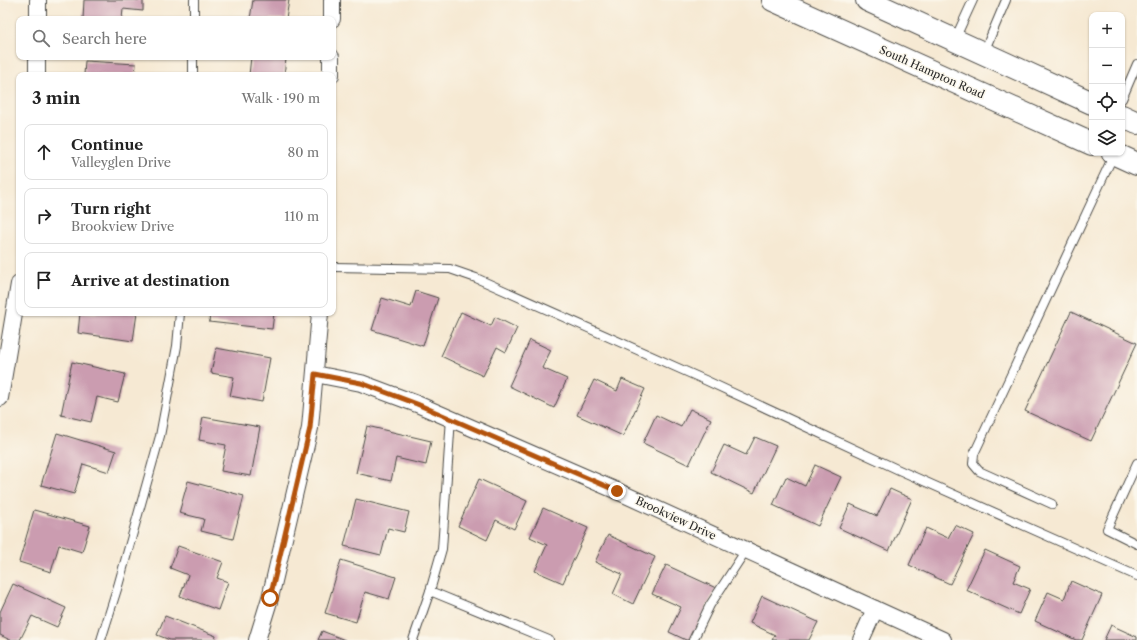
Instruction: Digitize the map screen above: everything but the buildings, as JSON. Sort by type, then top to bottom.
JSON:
[{"type":"main road","name":"South Hampton Road","points":[[773,0],[1089,143]]},
{"type":"main road","points":[[868,0],[1089,101]]},
{"type":"main road","points":[[1125,117],[1137,123]]},
{"type":"main road","points":[[1120,156],[1137,164]]},
{"type":"street","points":[[38,0],[38,16]]},
{"type":"street","points":[[332,0],[332,16]]},
{"type":"street","points":[[37,60],[37,72]]},
{"type":"street","points":[[331,60],[331,72]]},
{"type":"street","points":[[0,398],[16,302]]},
{"type":"street","points":[[257,640],[270,598],[310,428],[320,316]]},
{"type":"street","name":"Brookview Drive","points":[[315,374],[361,383],[417,404],[617,491],[943,640]]},
{"type":"street","points":[[861,640],[875,609]]},
{"type":"lane","points":[[194,0],[194,16]]},
{"type":"lane","points":[[954,40],[973,0]]},
{"type":"lane","points":[[984,53],[1006,0]]},
{"type":"lane","points":[[193,60],[193,72]]},
{"type":"lane","points":[[1125,92],[1137,64]]},
{"type":"lane","points":[[1052,504],[979,471],[973,464],[974,454],[1113,156]]},
{"type":"lane","points":[[336,267],[450,269],[476,278],[698,376],[899,470],[1137,576]]},
{"type":"lane","points":[[101,640],[118,586],[160,436],[177,346],[180,316]]},
{"type":"lane","points":[[413,640],[430,591],[442,549],[450,418]]},
{"type":"lane","points":[[1137,462],[1107,529],[1137,544]]},
{"type":"lane","points":[[693,640],[710,605],[746,550]]},
{"type":"lane","points":[[430,591],[549,640]]},
{"type":"route","points":[[270,598],[310,428],[315,374],[361,383],[417,404],[617,491]]}]
